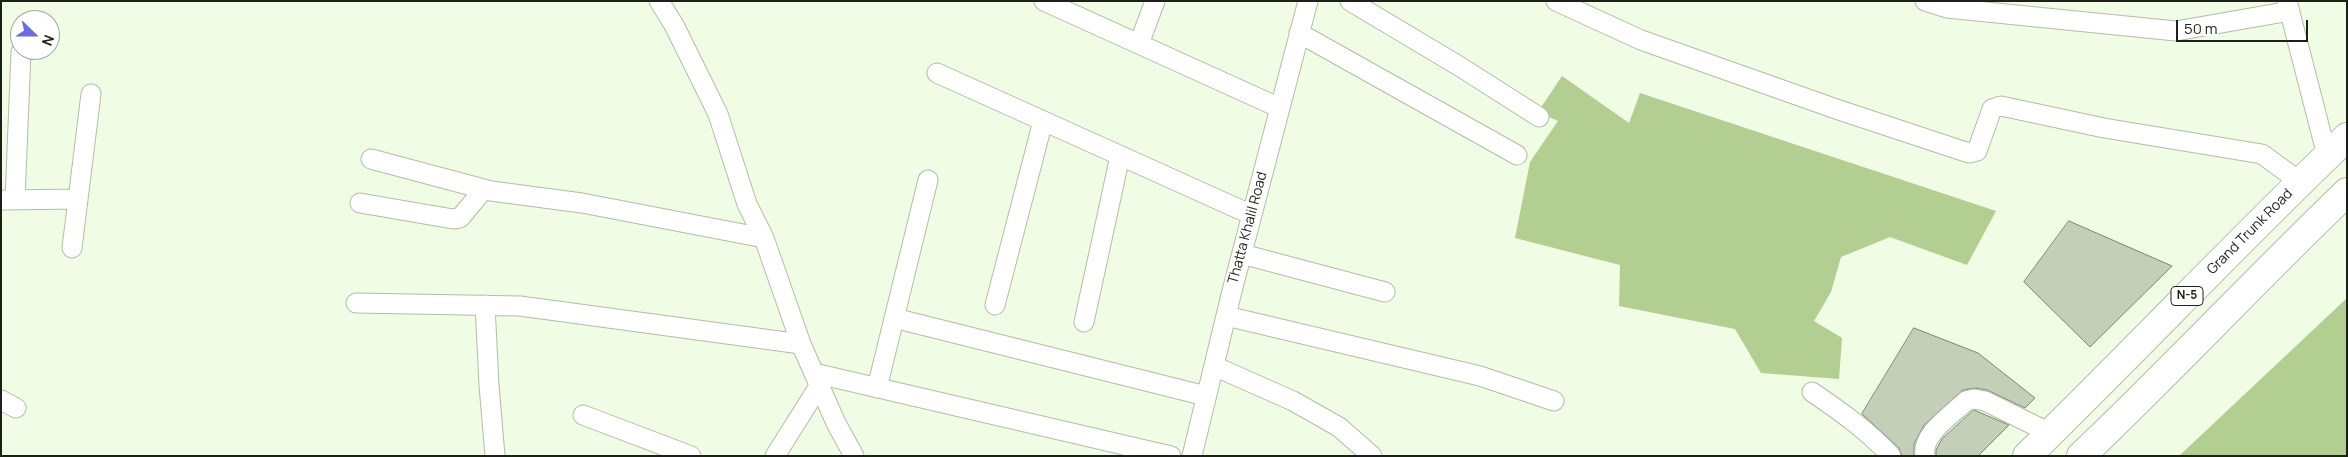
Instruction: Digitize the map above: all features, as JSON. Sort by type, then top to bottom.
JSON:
[{"type":"highway","name":"Grand Trunk Road","points":[[2027,456],[2267,214],[2347,137]]},
{"type":"highway","points":[[2082,456],[2150,391],[2295,242],[2347,192]]},
{"type":"highway","points":[[2267,214],[2295,242]]},
{"type":"street","points":[[659,1],[674,25],[718,114],[747,204],[764,238],[801,344],[836,423],[854,456]]},
{"type":"street","points":[[1044,1],[1280,108]]},
{"type":"street","points":[[1139,44],[1155,1]]},
{"type":"street","name":"Thatta Khalil Road","points":[[1192,456],[1226,316],[1308,1]]},
{"type":"street","points":[[1350,1],[1460,66],[1539,117]]},
{"type":"street","points":[[1556,1],[1650,43],[1838,110],[1969,153],[1977,151],[1992,109],[2001,106],[2104,128],[2262,154],[2300,182]]},
{"type":"street","points":[[1925,1],[1947,8],[2176,31],[2289,6],[2327,156]]},
{"type":"street","points":[[1299,33],[1517,156]]},
{"type":"street","points":[[20,60],[8,200],[78,199]]},
{"type":"street","points":[[937,74],[1252,215]]},
{"type":"street","points":[[72,248],[91,94]]},
{"type":"street","points":[[995,306],[1043,121]]},
{"type":"street","points":[[1084,322],[1120,156]]},
{"type":"street","points":[[371,159],[484,189],[582,203],[764,238]]},
{"type":"street","points":[[877,388],[928,180]]},
{"type":"street","points":[[360,203],[453,219],[460,218],[484,189]]},
{"type":"street","points":[[1242,254],[1385,292]]},
{"type":"street","points":[[356,303],[520,306],[801,344]]},
{"type":"street","points":[[485,305],[495,456]]},
{"type":"street","points":[[1226,316],[1480,376],[1554,400]]},
{"type":"street","points":[[894,318],[1206,396]]},
{"type":"street","points":[[1214,366],[1293,402],[1339,427],[1372,456]]},
{"type":"street","points":[[817,380],[877,388],[1171,456]]},
{"type":"street","points":[[775,456],[817,380]]},
{"type":"street","points":[[1812,392],[1843,414],[1880,444],[1891,456]]},
{"type":"street","points":[[1925,456],[1924,444],[1930,436],[1966,401],[1974,399],[1985,401],[2050,433]]},
{"type":"street","points":[[583,415],[690,456]]},
{"type":"green space","points":[[1562,76],[1629,123],[1640,93],[1996,211],[1967,265],[1890,237],[1841,257],[1831,292],[1814,321],[1842,338],[1839,379],[1761,373],[1735,329],[1619,306],[1620,265],[1515,238],[1530,162],[1558,121],[1538,112]]},
{"type":"green space","points":[[2347,298],[2347,456],[2179,456]]},
{"type":"building","points":[[2069,221],[2172,266],[2090,347],[2024,282]]},
{"type":"building","points":[[1914,328],[1978,353],[2035,398],[2025,408],[1987,390],[1976,388],[1963,390],[1924,425],[1914,444],[1914,456],[1902,456],[1899,448],[1862,414]]},
{"type":"building","points":[[1974,410],[2009,425],[1978,456],[1936,456],[1936,450],[1942,439]]}]
